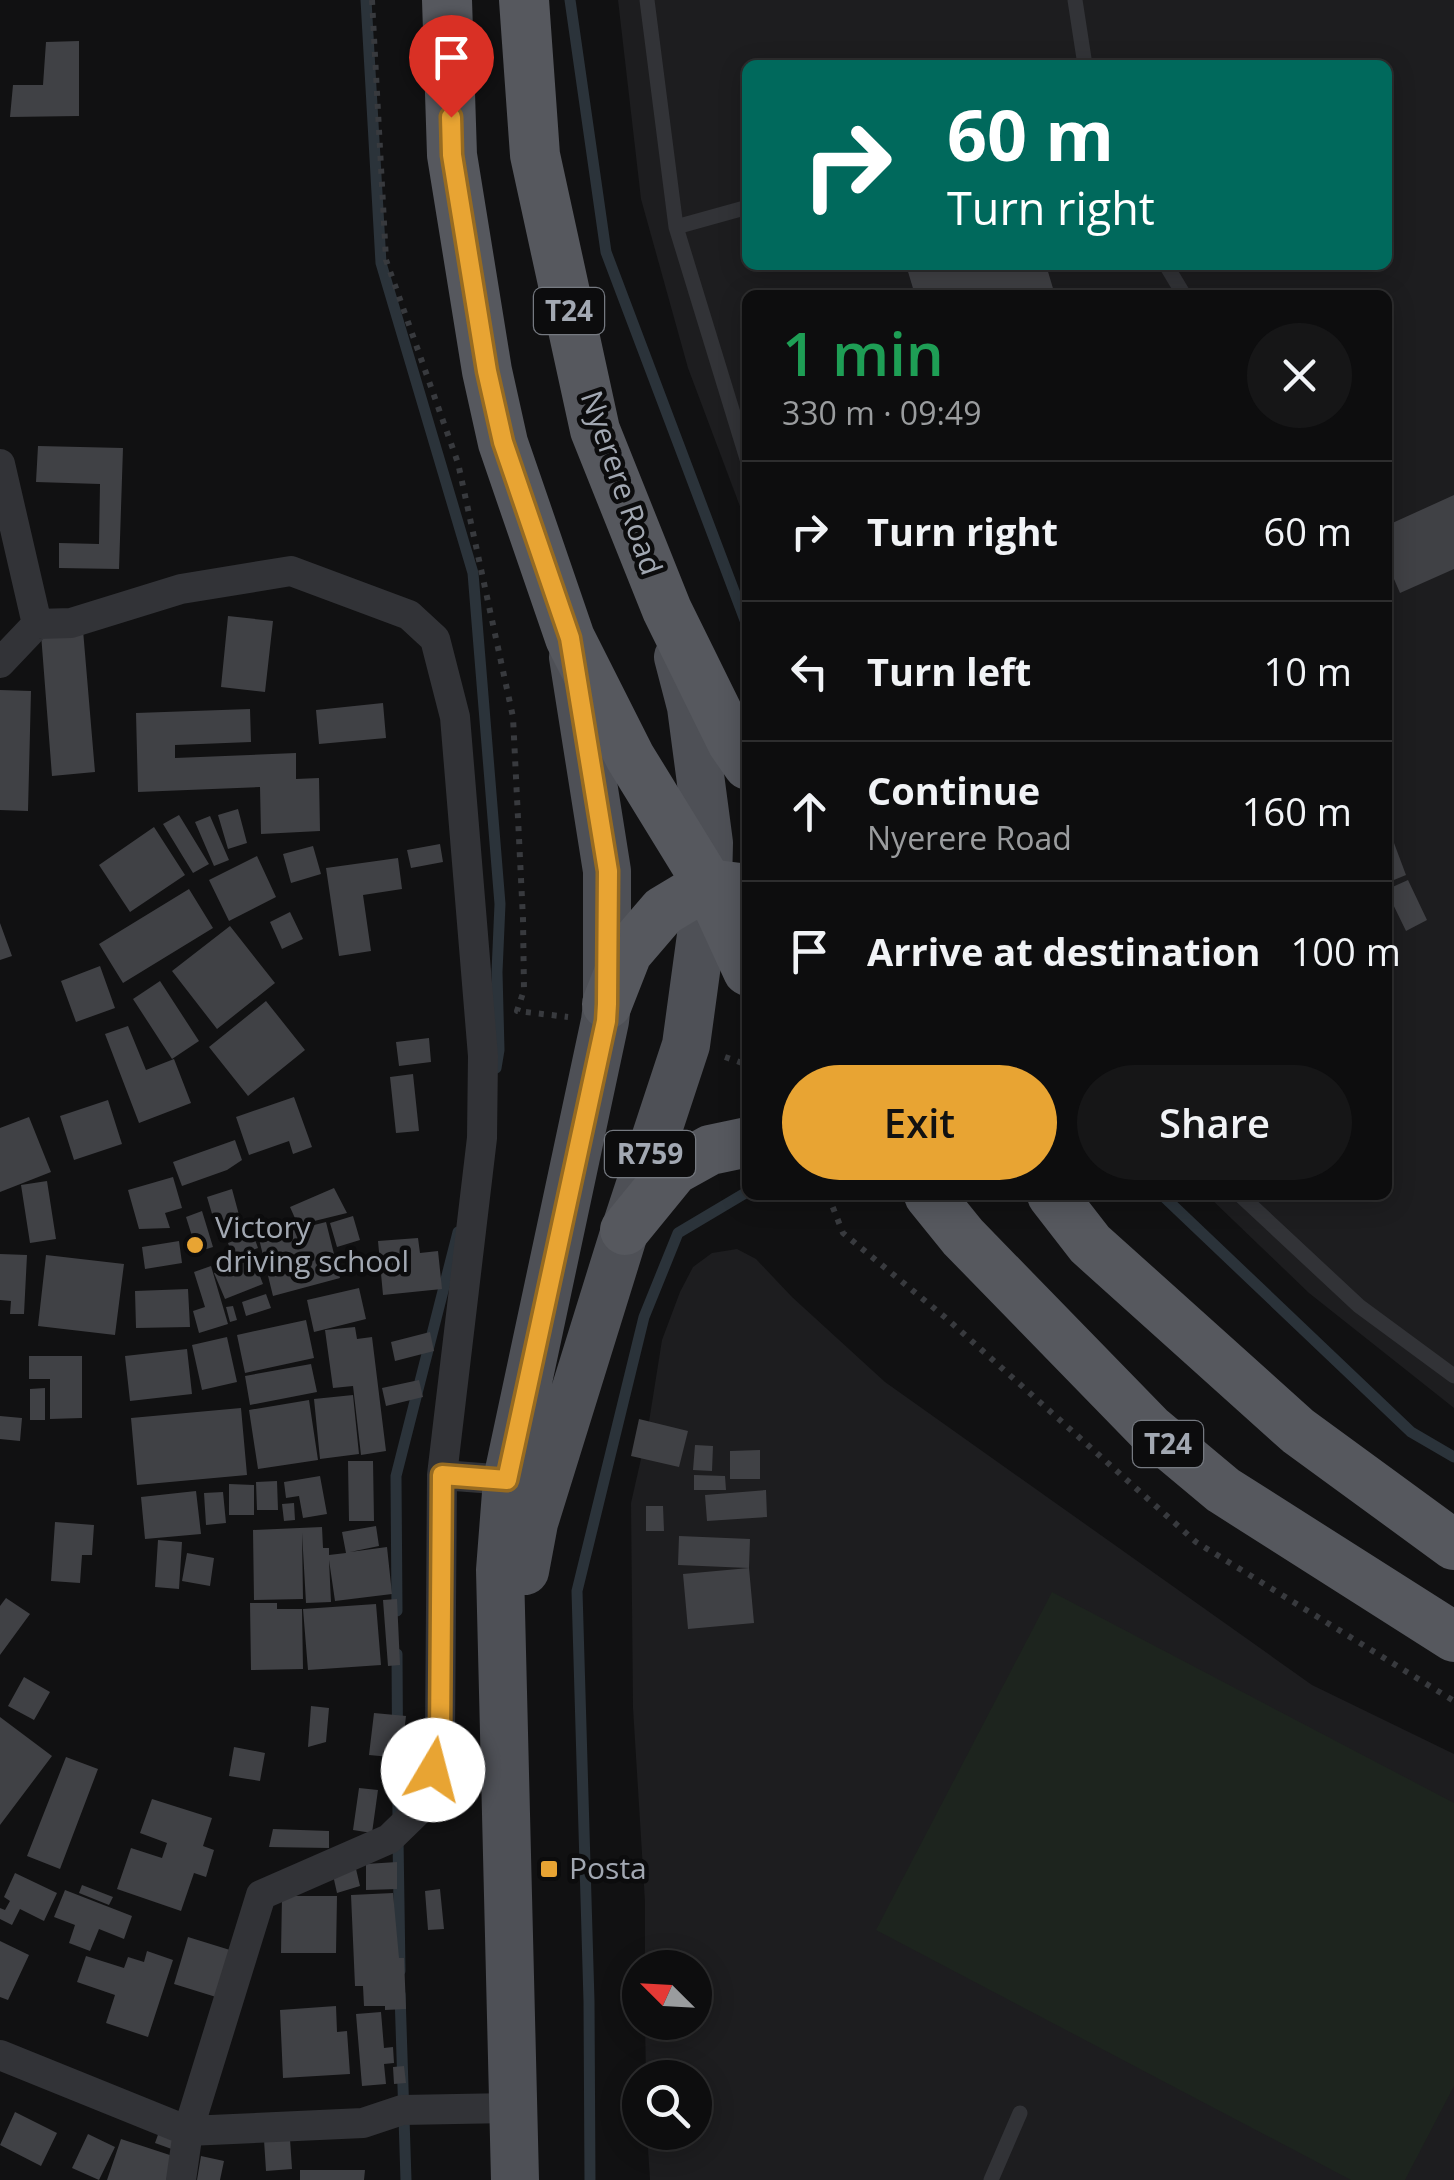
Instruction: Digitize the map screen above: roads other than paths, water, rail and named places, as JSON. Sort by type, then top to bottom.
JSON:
[{"type":"highway","points":[[447,0],[452,155],[487,371],[503,442],[570,638],[630,757],[728,887],[742,946]]},
{"type":"highway","name":"Nyerere Road","points":[[524,0],[536,155],[595,430],[666,610]]},
{"type":"highway","name":"T24","points":[[666,610],[742,756]]},
{"type":"highway","points":[[606,1013],[627,953],[664,911],[728,887]]},
{"type":"highway","points":[[624,1230],[674,1170],[710,1150],[742,1143]]},
{"type":"highway","points":[[917,1200],[963,1236]]},
{"type":"highway","name":"T24","points":[[933,1200],[963,1236],[1150,1429],[1223,1490],[1454,1636]]},
{"type":"highway","points":[[1056,1200],[1090,1244],[1298,1431],[1454,1545]]},
{"type":"main road","name":"R759","points":[[503,1688],[534,1523],[624,1230],[686,1045],[728,887],[708,843],[691,707],[666,610]]},
{"type":"main road","name":"R759","points":[[515,2180],[500,1570],[507,1480],[606,1013],[608,871],[570,638]]},
{"type":"street","points":[[0,464],[36,624]]},
{"type":"street","points":[[0,664],[36,624],[71,623],[182,589],[291,571],[409,615],[436,640],[455,717],[483,1056],[482,1138],[442,1475],[440,1738],[426,1803],[389,1839],[261,1895],[188,2130],[180,2180]]},
{"type":"street","points":[[442,1475],[507,1480]]},
{"type":"street","points":[[0,2055],[188,2130],[363,2123],[402,2110],[514,2108]]},
{"type":"lane","points":[[647,0],[676,226],[742,442]]},
{"type":"lane","points":[[1075,0],[1084,60]]},
{"type":"lane","points":[[676,226],[742,209]]},
{"type":"lane","points":[[1245,1200],[1360,1306],[1454,1376]]},
{"type":"lane","points":[[991,2180],[1020,2113]]},
{"type":"waterway","points":[[366,0],[381,263],[473,573],[500,904],[496,1068]]},
{"type":"waterway","points":[[570,0],[606,252],[742,612]]},
{"type":"waterway","points":[[590,2180],[577,1591],[644,1317],[678,1233],[742,1195]]},
{"type":"waterway","points":[[1167,1200],[1411,1432],[1454,1457]]},
{"type":"waterway","points":[[397,1611],[396,1476],[458,1232]]},
{"type":"waterway","points":[[397,1654],[398,1821]]},
{"type":"waterway","points":[[398,1839],[400,1971]]},
{"type":"waterway","points":[[400,1994],[406,2180]]},
{"type":"place","name":"Victory driving school","points":[[195,1245]]},
{"type":"place","name":"Posta","points":[[549,1869]]}]
